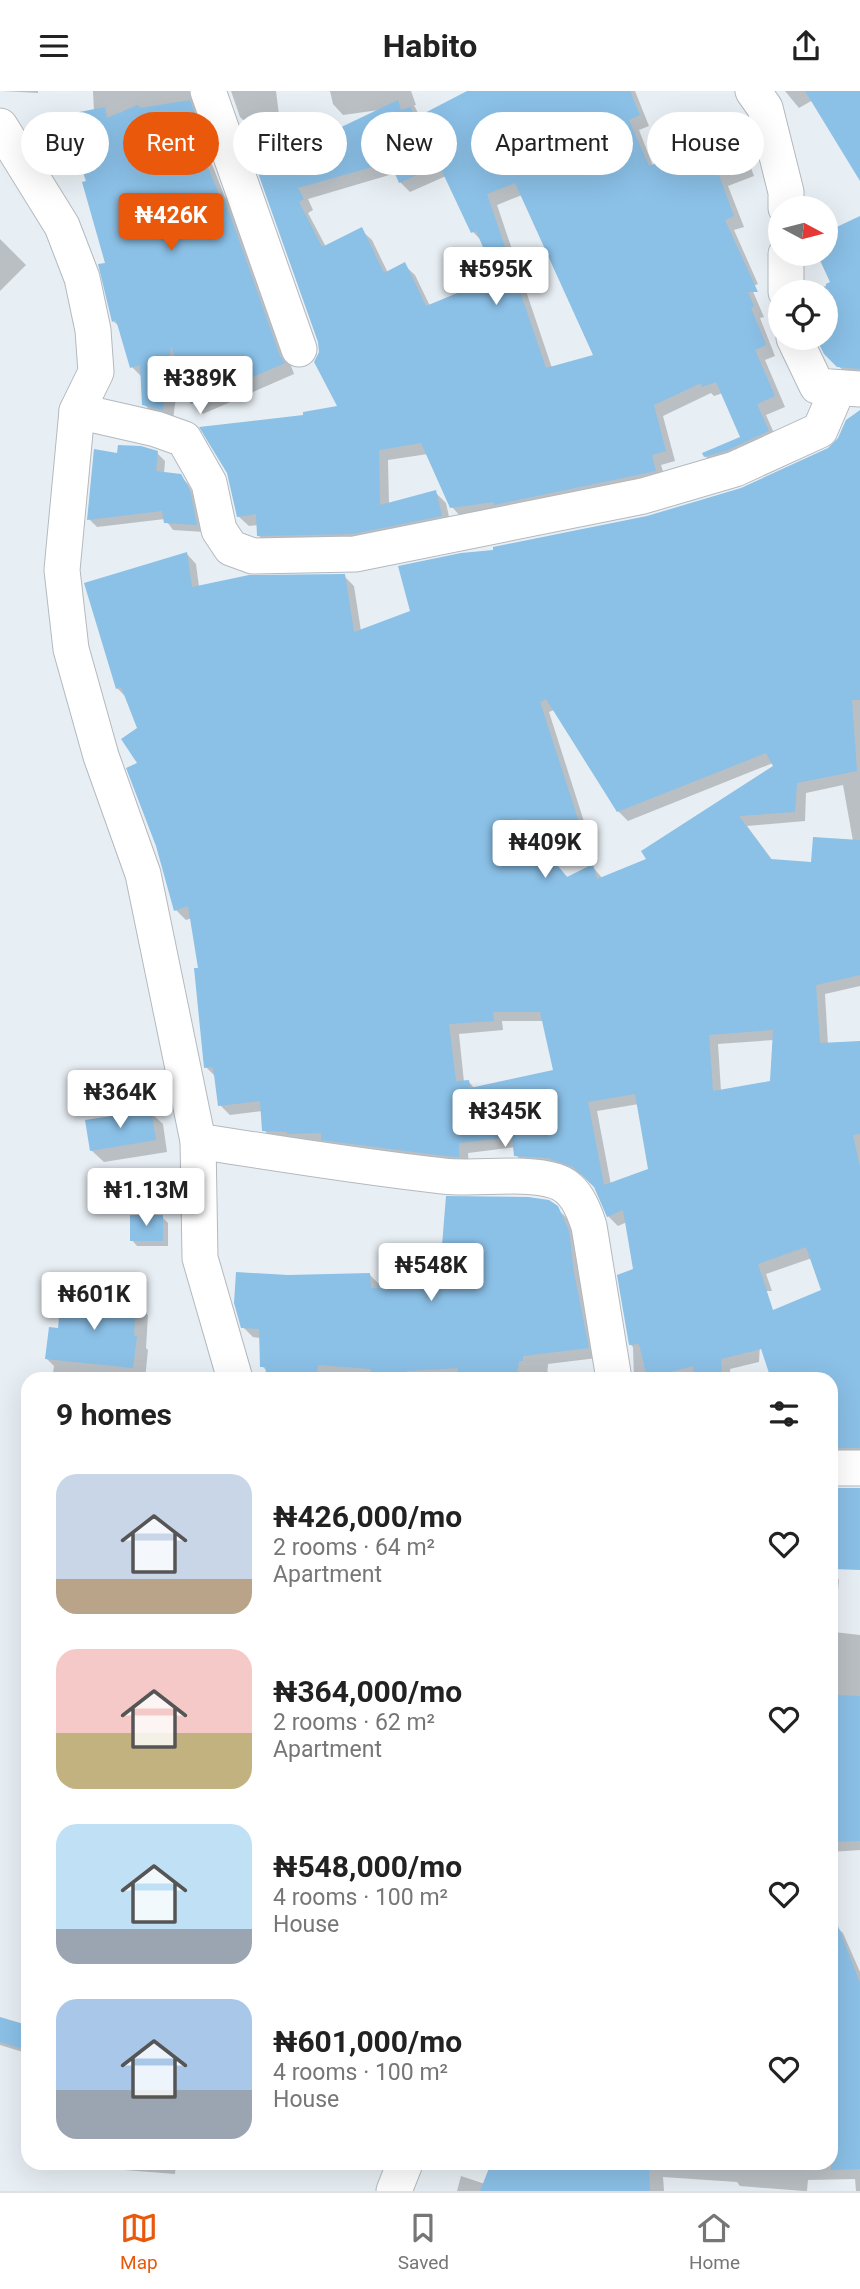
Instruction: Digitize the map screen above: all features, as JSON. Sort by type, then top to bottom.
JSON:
[{"type":"street","points":[[208,91],[299,349]]},
{"type":"street","points":[[753,91],[765,108],[786,196]]},
{"type":"street","points":[[0,126],[62,226],[82,278],[93,330],[96,372],[77,411],[62,570],[71,649],[101,757],[143,874],[198,1141],[200,1258],[233,1372]]},
{"type":"street","points":[[800,350],[817,386],[849,388]]},
{"type":"street","points":[[77,411],[156,429],[184,439],[209,483],[219,530],[231,548],[253,556],[355,554],[643,496],[736,469],[820,430],[849,388]]},
{"type":"street","points":[[198,1141],[446,1176],[541,1178],[557,1181],[572,1191],[584,1209],[589,1226],[613,1372]]},
{"type":"street","points":[[838,1468],[860,1468]]},
{"type":"street","points":[[394,2191],[402,2170]]},
{"type":"building","points":[[467,91],[630,91],[640,115],[633,118],[633,112],[471,112],[471,175],[633,175],[633,129],[647,161],[647,175],[719,175],[734,216],[725,220],[758,292],[748,292],[754,306],[751,308],[766,345],[755,350],[775,396],[757,404],[769,431],[728,450],[704,457],[702,453],[740,437],[716,382],[702,387],[701,383],[654,405],[666,451],[652,455],[656,471],[494,505],[494,502],[450,508],[421,443],[379,450],[380,505],[436,490],[442,516],[353,534],[257,536],[256,514],[237,517],[227,473],[199,427],[303,415],[303,412],[337,406],[314,362],[319,352],[318,342],[259,175],[344,175],[298,188],[304,199],[299,202],[322,247],[362,227],[384,273],[405,262],[426,306],[496,277],[476,231],[471,233],[444,175],[457,175],[457,112],[427,112]],"holes":[[[515,183],[593,355],[546,368],[487,194]]]},
{"type":"building","points":[[805,91],[860,91],[860,181]]},
{"type":"building","points":[[190,100],[194,112],[123,112],[123,175],[211,175],[219,194],[222,192],[280,356],[285,363],[191,404],[171,346],[163,410],[142,405],[140,365],[130,368],[116,320],[112,322],[98,264],[105,263],[82,182],[86,181],[84,175],[109,175],[109,117],[138,105],[140,108]]},
{"type":"building","points":[[398,100],[401,110],[411,107],[413,112],[373,112]]},
{"type":"building","points":[[105,107],[106,112],[79,112]]},
{"type":"building","points":[[361,118],[361,170],[347,174],[347,124]]},
{"type":"building","points":[[396,175],[417,175],[399,183]]},
{"type":"building","points":[[860,216],[860,369],[837,367],[822,350],[838,350],[838,280],[829,280],[823,266],[838,266],[838,226]]},
{"type":"building","points":[[860,410],[860,700],[852,700],[857,771],[797,783],[795,812],[739,816],[771,859],[811,862],[813,837],[860,840],[860,975],[816,985],[820,1043],[860,1041],[860,1134],[853,1135],[860,1167],[860,1448],[838,1448],[838,1372],[769,1372],[761,1349],[721,1359],[722,1372],[693,1372],[693,1366],[670,1372],[646,1372],[639,1344],[629,1345],[617,1275],[633,1269],[623,1210],[607,1217],[594,1187],[573,1167],[547,1158],[514,1156],[512,1137],[459,1143],[459,1157],[445,1156],[321,1140],[321,1133],[287,1134],[262,1131],[260,1101],[218,1106],[213,1067],[204,1068],[194,968],[198,968],[188,906],[174,911],[156,846],[126,768],[137,763],[121,739],[137,728],[121,687],[116,689],[84,583],[187,552],[192,587],[249,575],[345,574],[354,632],[410,611],[398,566],[461,553],[493,550],[493,547],[647,516],[741,488],[828,448],[838,438],[846,420]],"holes":[[[546,699],[617,812],[766,753],[773,766],[641,851],[646,859],[597,879],[593,864],[567,877],[518,819],[580,825],[540,702]],[[493,1012],[540,1012],[553,1070],[470,1088],[469,1080],[456,1081],[449,1024],[494,1021]],[[773,1030],[770,1081],[713,1091],[709,1035]],[[635,1094],[648,1169],[604,1185],[588,1102]],[[806,1247],[821,1290],[773,1310],[758,1264]]]},
{"type":"building","points":[[118,445],[141,446],[158,451],[156,471],[181,474],[190,490],[197,525],[164,523],[162,511],[87,520],[94,449],[117,453]]},
{"type":"building","points":[[151,1110],[156,1140],[90,1151],[85,1120]]},
{"type":"building","points":[[446,1196],[528,1197],[549,1200],[558,1206],[569,1231],[574,1273],[589,1348],[523,1356],[517,1372],[458,1372],[458,1368],[370,1372],[371,1369],[318,1365],[317,1372],[266,1372],[266,1367],[260,1367],[259,1329],[241,1328],[234,1303],[236,1272],[288,1275],[370,1273],[371,1288],[422,1287],[422,1271],[440,1270]]},
{"type":"building","points":[[130,1215],[163,1215],[163,1241],[130,1241]]},
{"type":"building","points":[[61,1295],[136,1301],[134,1336],[137,1336],[133,1368],[45,1359],[49,1327],[58,1328]]},
{"type":"building","points":[[838,1488],[860,1488],[860,1570],[838,1569]]},
{"type":"building","points":[[838,1695],[860,1696],[860,1841],[838,1842]]},
{"type":"building","points":[[838,1926],[860,1983],[860,2169],[838,2170]]},
{"type":"building","points":[[0,2017],[21,2023],[20,2048],[0,2042]]},
{"type":"building","points":[[488,2170],[649,2170],[650,2191],[480,2191]]}]
